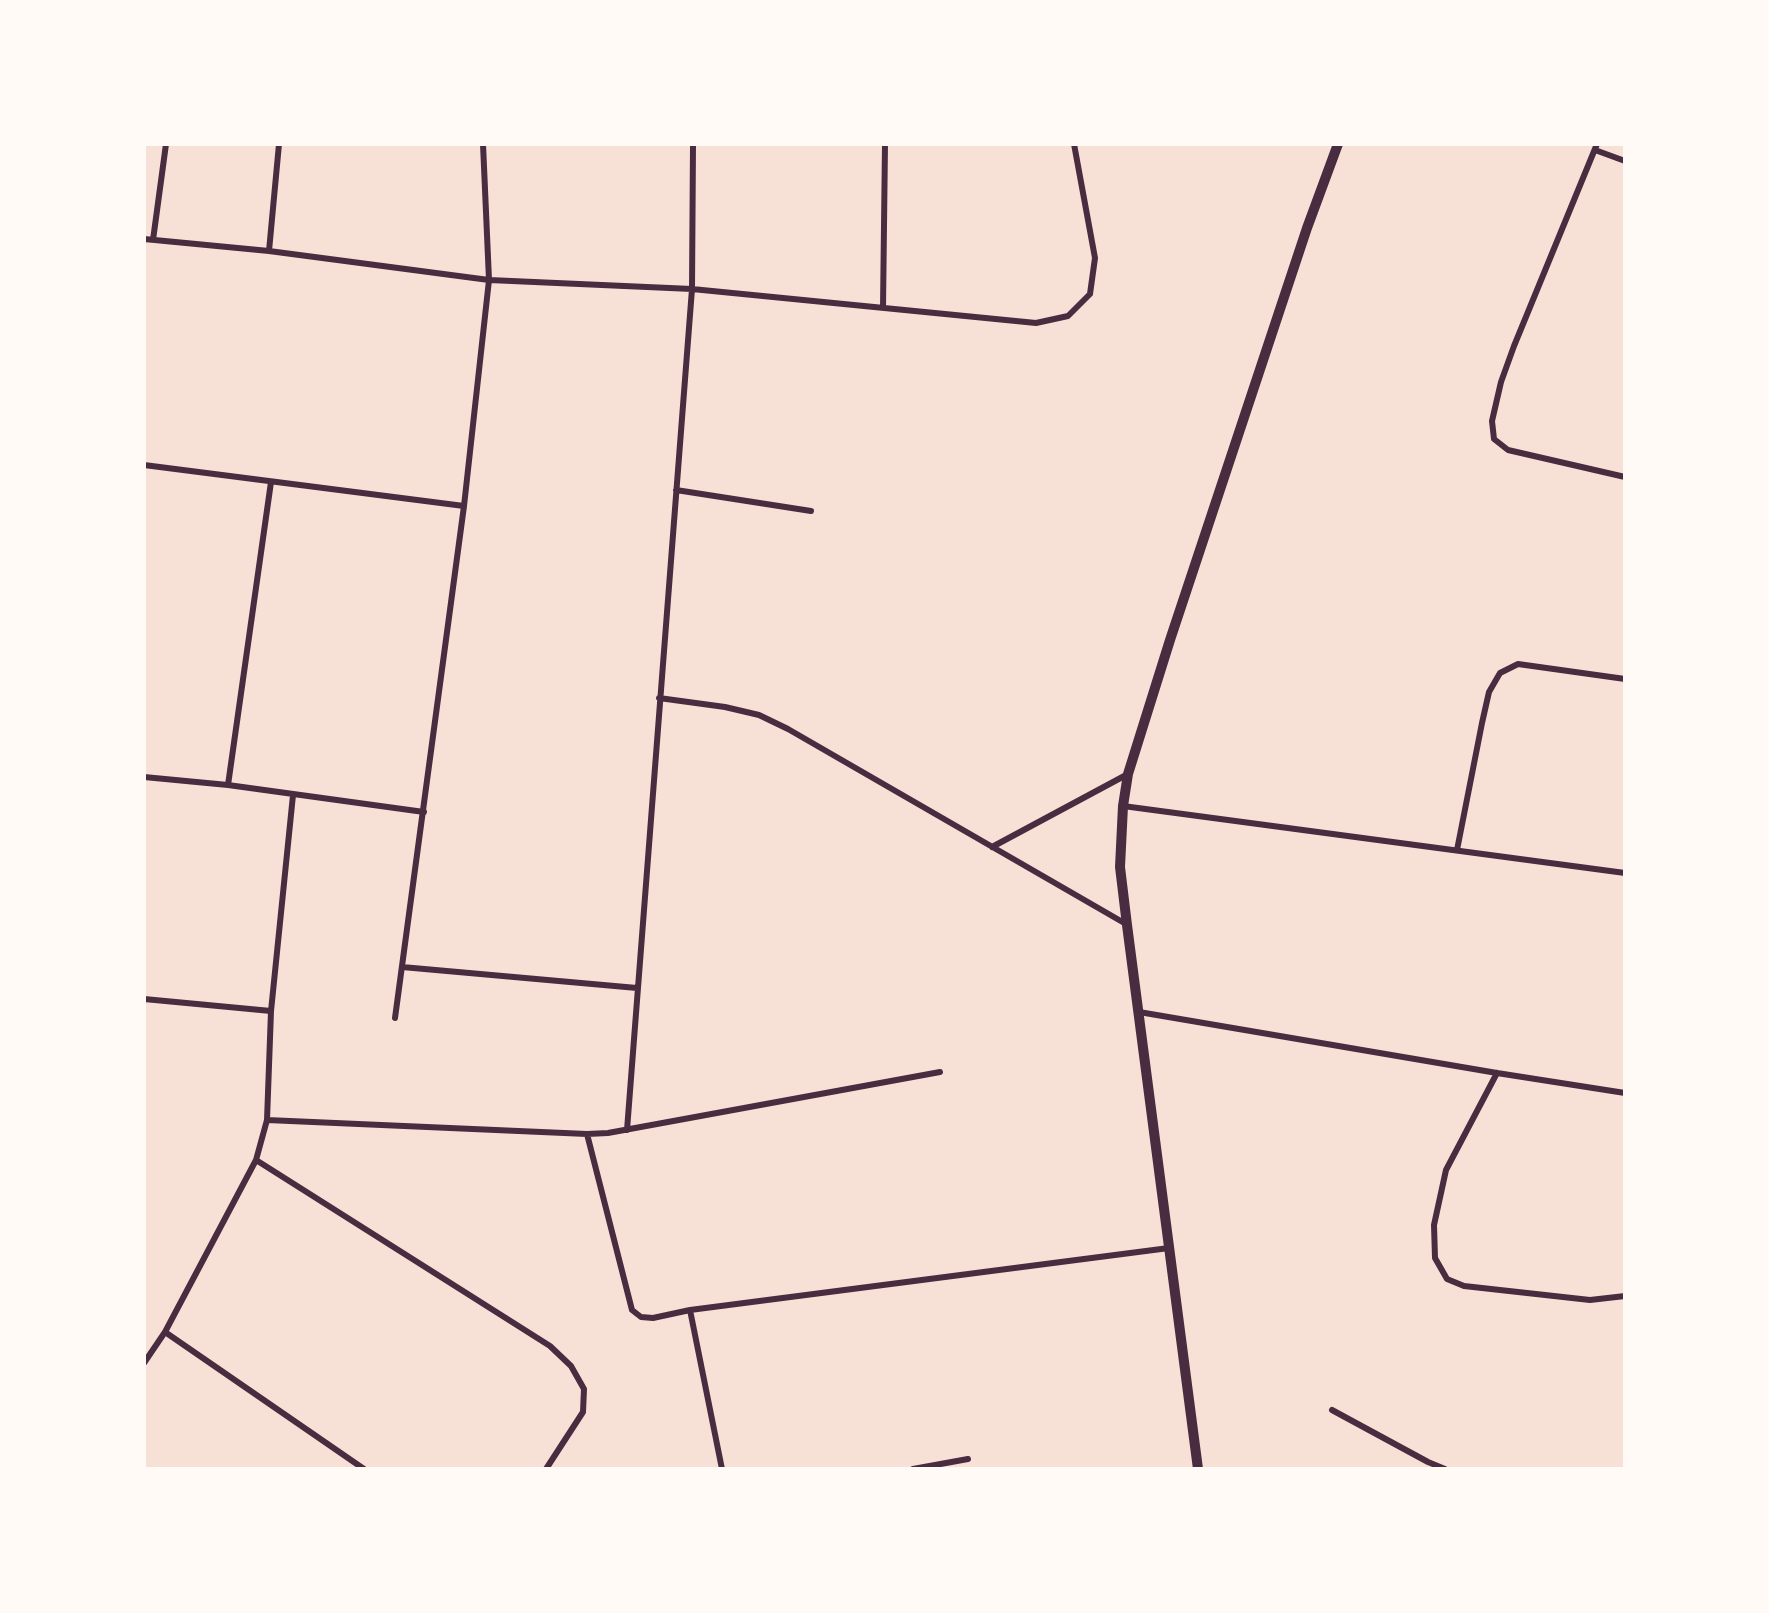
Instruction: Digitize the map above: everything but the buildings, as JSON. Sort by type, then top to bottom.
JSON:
[{"type":"street","points":[[153,240],[166,144]]},
{"type":"street","points":[[269,251],[279,144]]},
{"type":"street","points":[[395,1018],[464,506],[489,280],[483,144]]},
{"type":"street","points":[[627,1130],[692,289],[693,144]]},
{"type":"street","points":[[883,308],[885,144]]},
{"type":"street","points":[[144,239],[269,251],[489,280],[692,289],[1036,323],[1068,316],[1090,294],[1095,258],[1074,144]]},
{"type":"street","points":[[1198,1469],[1120,867],[1122,806],[1128,774],[1306,228],[1338,144]]},
{"type":"street","points":[[1625,160],[1596,147],[1514,346],[1501,382],[1492,421],[1494,439],[1508,450],[1625,477]]},
{"type":"street","points":[[144,465],[464,506]]},
{"type":"street","points":[[228,785],[271,482]]},
{"type":"street","points":[[676,490],[811,511]]},
{"type":"street","points":[[1457,850],[1489,693],[1500,673],[1518,664],[1625,679]]},
{"type":"street","points":[[659,698],[725,707],[759,715],[789,729],[1127,924]]},
{"type":"street","points":[[992,847],[1128,774]]},
{"type":"street","points":[[144,777],[228,785],[424,812]]},
{"type":"street","points":[[144,1363],[165,1332],[256,1160],[267,1120],[271,1011],[293,795]]},
{"type":"street","points":[[1122,806],[1625,873]]},
{"type":"street","points":[[402,967],[637,988]]},
{"type":"street","points":[[144,999],[271,1011]]},
{"type":"street","points":[[1139,1012],[1625,1093]]},
{"type":"street","points":[[267,1120],[587,1134],[627,1130],[940,1072]]},
{"type":"street","points":[[1497,1073],[1446,1170],[1434,1225],[1435,1258],[1447,1279],[1464,1287],[1590,1300],[1625,1296]]},
{"type":"street","points":[[587,1134],[632,1310],[641,1317],[653,1318],[690,1310],[1169,1248]]},
{"type":"street","points":[[256,1160],[550,1346],[571,1366],[584,1389],[583,1412],[546,1469]]},
{"type":"street","points":[[690,1310],[722,1469]]},
{"type":"street","points":[[165,1332],[364,1469]]},
{"type":"street","points":[[1332,1410],[1428,1466],[1445,1469]]},
{"type":"street","points":[[913,1469],[968,1459]]}]
